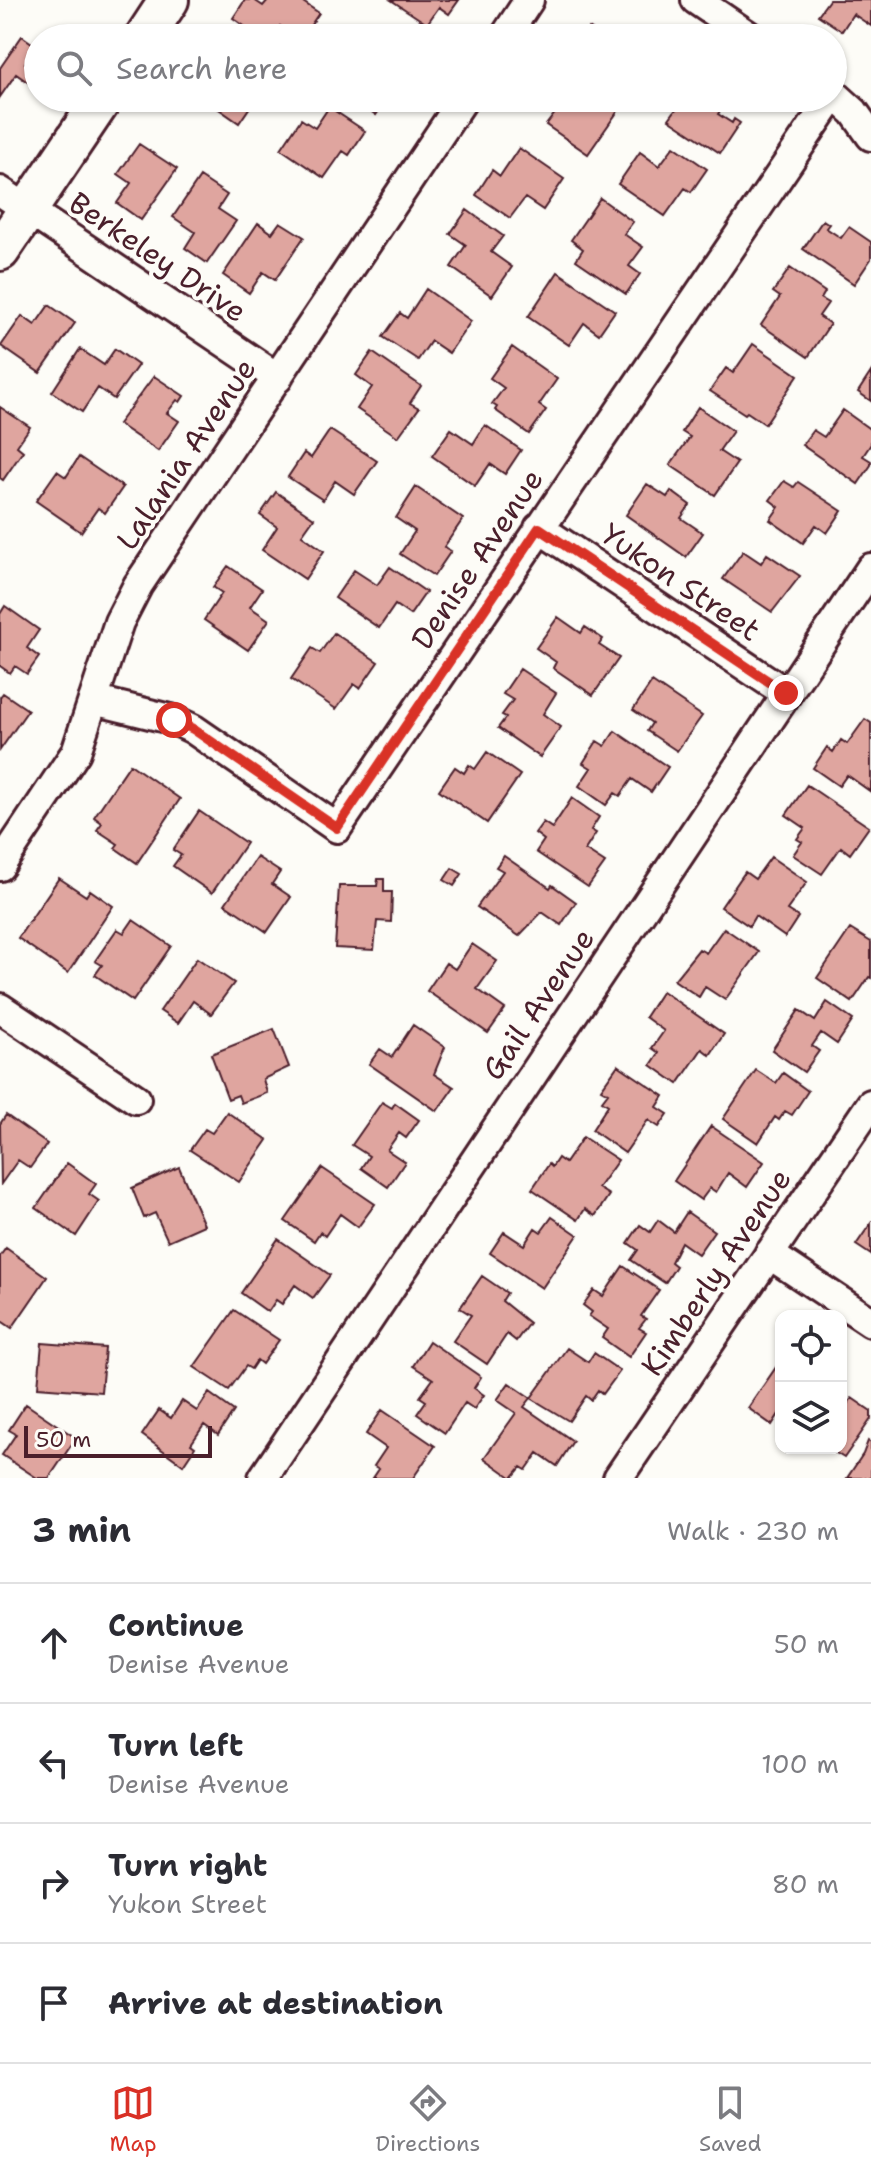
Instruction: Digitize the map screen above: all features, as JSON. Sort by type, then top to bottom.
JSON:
[{"type":"street","points":[[153,24],[169,0]]},
{"type":"street","points":[[513,24],[529,0]]},
{"type":"street","points":[[696,0],[731,24]]},
{"type":"street","points":[[847,106],[871,136]]},
{"type":"street","points":[[0,251],[14,201],[91,112]]},
{"type":"street","name":"Lalania Avenue","points":[[0,866],[76,752],[119,622],[138,585],[455,112]]},
{"type":"street","name":"Denise Avenue","points":[[93,700],[174,720],[193,729],[337,828],[821,112]]},
{"type":"street","name":"Berkeley Drive","points":[[14,201],[278,378]]},
{"type":"street","name":"Yukon Street","points":[[539,528],[786,693]]},
{"type":"street","name":"Gail Avenue","points":[[263,1478],[871,568]]},
{"type":"street","points":[[0,1008],[136,1099]]},
{"type":"street","name":"Kimberly Avenue","points":[[618,1478],[871,1104]]},
{"type":"street","points":[[769,1254],[871,1322]]},
{"type":"building","points":[[245,0],[254,0],[263,6],[268,0],[300,0],[319,13],[312,24],[241,24],[233,18]]},
{"type":"building","points":[[391,0],[459,0],[449,14],[439,7],[427,24]]},
{"type":"building","points":[[829,0],[871,0],[871,26],[853,14],[847,24],[832,24],[818,15]]},
{"type":"building","points":[[22,36],[24,37],[24,80],[16,74],[0,97],[0,68]]},
{"type":"building","points":[[223,112],[246,112],[239,123]]},
{"type":"building","points":[[326,112],[336,112],[365,131],[349,155],[343,151],[324,178],[281,149],[301,119],[315,128]]},
{"type":"building","points":[[556,112],[617,112],[588,154],[546,125]]},
{"type":"building","points":[[674,112],[719,112],[718,114],[732,123],[734,119],[740,123],[720,153],[669,119]]},
{"type":"building","points":[[139,144],[177,169],[141,220],[117,203],[131,183],[118,174]]},
{"type":"building","points":[[674,146],[707,169],[691,192],[685,188],[665,216],[618,184],[640,152],[659,166]]},
{"type":"building","points":[[519,148],[564,179],[543,210],[525,198],[510,218],[476,195],[492,170],[500,176]]},
{"type":"building","points":[[200,177],[227,195],[218,209],[236,221],[207,263],[185,248],[195,232],[173,217]]},
{"type":"building","points":[[600,198],[633,222],[624,234],[643,247],[629,266],[640,274],[626,294],[576,260],[583,249],[571,240]]},
{"type":"building","points":[[467,210],[503,236],[491,252],[512,267],[492,296],[451,267],[466,245],[450,234]]},
{"type":"building","points":[[823,220],[829,224],[826,228],[841,238],[849,227],[871,242],[871,259],[854,284],[803,249]]},
{"type":"building","points":[[280,222],[304,237],[275,280],[263,272],[249,293],[223,275],[258,223],[272,233]]},
{"type":"building","points":[[790,268],[825,292],[821,299],[828,303],[819,316],[830,324],[808,357],[761,325],[780,297],[773,292]]},
{"type":"building","points":[[558,272],[615,311],[599,334],[584,323],[569,345],[528,317]]},
{"type":"building","points":[[426,289],[471,321],[449,353],[431,341],[418,360],[383,337],[400,313],[407,318]]},
{"type":"building","points":[[49,305],[75,323],[40,373],[1,346],[22,316],[35,325]]},
{"type":"building","points":[[753,344],[798,375],[765,424],[710,391],[726,368],[733,373]]},
{"type":"building","points":[[512,347],[557,379],[539,405],[546,410],[529,434],[495,410],[497,407],[492,404],[504,388],[490,378]]},
{"type":"building","points":[[80,349],[104,365],[115,349],[138,365],[114,399],[98,388],[82,412],[52,392]]},
{"type":"building","points":[[372,352],[421,386],[410,403],[419,408],[398,437],[357,409],[372,387],[356,375]]},
{"type":"building","points":[[871,372],[871,401],[858,392]]},
{"type":"building","points":[[154,376],[184,396],[167,413],[179,421],[158,451],[118,424]]},
{"type":"building","points":[[0,407],[30,427],[17,446],[23,451],[3,480],[0,478]]},
{"type":"building","points":[[698,407],[733,431],[719,451],[737,463],[715,495],[670,465],[690,437],[682,432]]},
{"type":"building","points":[[843,410],[871,430],[871,444],[863,456],[871,461],[871,465],[858,484],[802,445],[813,430],[824,437]]},
{"type":"building","points":[[485,425],[521,450],[505,474],[490,464],[475,486],[432,456],[451,429],[473,444]]},
{"type":"building","points":[[330,430],[377,461],[354,494],[335,481],[323,500],[288,477],[304,453],[311,458]]},
{"type":"building","points":[[79,457],[123,487],[105,513],[98,508],[81,532],[36,501],[57,471],[66,477]]},
{"type":"building","points":[[784,481],[794,487],[798,482],[842,511],[827,533],[816,525],[803,543],[770,520],[779,507],[770,500]]},
{"type":"building","points":[[647,484],[667,497],[671,491],[690,505],[681,518],[703,533],[686,557],[626,515]]},
{"type":"building","points":[[416,487],[463,519],[444,547],[451,551],[434,576],[400,554],[415,531],[396,518]]},
{"type":"building","points":[[276,492],[314,518],[302,535],[324,551],[305,579],[262,550],[277,527],[260,515]]},
{"type":"building","points":[[743,551],[761,563],[767,554],[800,576],[772,612],[723,579]]},
{"type":"building","points":[[228,566],[262,589],[250,607],[269,620],[248,650],[204,620],[222,593],[213,587]]},
{"type":"building","points":[[390,567],[426,592],[410,615],[395,605],[379,628],[335,598],[354,570],[377,585]]},
{"type":"building","points":[[5,606],[39,630],[27,648],[39,657],[27,674],[15,666],[10,673],[0,666],[0,614]]},
{"type":"building","points":[[558,617],[581,633],[585,627],[603,639],[599,645],[619,658],[593,695],[553,668],[556,662],[536,648]]},
{"type":"building","points":[[334,633],[378,662],[360,688],[354,684],[336,709],[291,679],[312,648],[320,653]]},
{"type":"building","points":[[520,669],[556,693],[543,714],[561,727],[540,757],[498,728],[506,717],[502,715],[513,700],[503,694]]},
{"type":"building","points":[[652,682],[702,716],[677,751],[647,731],[652,723],[633,710]]},
{"type":"building","points":[[3,693],[28,710],[0,750],[0,697]]},
{"type":"building","points":[[865,719],[871,723],[871,792],[847,775],[839,786],[813,768],[827,747],[833,752],[841,740],[847,744]]},
{"type":"building","points":[[615,731],[668,767],[651,792],[632,779],[620,796],[615,793],[606,805],[579,786],[591,768],[583,763],[597,741],[605,746]]},
{"type":"building","points":[[487,752],[520,775],[487,823],[439,790],[455,767],[464,773],[469,765],[475,769]]},
{"type":"building","points":[[130,764],[180,799],[137,863],[115,848],[118,844],[97,830],[102,823],[94,817]]},
{"type":"building","points":[[807,785],[869,827],[850,854],[841,847],[822,874],[793,855],[802,842],[797,839],[805,828],[786,815]]},
{"type":"building","points":[[572,798],[599,817],[591,830],[596,833],[585,850],[605,863],[588,887],[536,852],[544,840],[535,833],[543,822],[552,828]]},
{"type":"building","points":[[199,811],[246,843],[212,893],[173,866],[181,855],[173,850]]},
{"type":"building","points":[[504,856],[576,902],[561,925],[542,912],[519,936],[477,907],[503,871],[496,867]]},
{"type":"building","points":[[257,857],[280,872],[272,884],[291,897],[267,932],[225,904]]},
{"type":"building","points":[[771,857],[807,882],[787,910],[798,917],[785,937],[755,916],[749,926],[721,907],[745,872],[755,879]]},
{"type":"building","points":[[452,868],[462,874],[454,886],[444,880]]},
{"type":"building","points":[[59,878],[86,896],[90,890],[113,906],[68,973],[18,938]]},
{"type":"building","points":[[378,879],[384,879],[384,892],[392,892],[391,922],[377,921],[374,950],[335,948],[339,886],[377,886]]},
{"type":"building","points":[[133,920],[171,946],[133,1001],[95,975],[102,965],[95,961],[117,929],[124,933]]},
{"type":"building","points":[[724,928],[759,952],[725,1000],[705,987],[699,997],[674,980],[699,949],[706,953]]},
{"type":"building","points":[[850,929],[871,942],[871,978],[852,1002],[817,978]]},
{"type":"building","points":[[472,944],[497,961],[477,989],[505,1009],[488,1033],[427,991],[446,963],[455,969]]},
{"type":"building","points":[[197,958],[234,983],[211,1014],[193,1001],[178,1023],[160,1011]]},
{"type":"building","points":[[662,991],[724,1034],[710,1055],[702,1049],[678,1084],[651,1065],[659,1053],[652,1048],[664,1031],[645,1017]]},
{"type":"building","points":[[827,1002],[853,1020],[837,1044],[821,1033],[812,1046],[819,1051],[804,1072],[772,1050],[799,1010],[815,1021]]},
{"type":"building","points":[[413,1025],[445,1047],[434,1074],[454,1087],[437,1111],[369,1064],[380,1049],[392,1057]]},
{"type":"building","points":[[274,1029],[289,1067],[263,1079],[267,1093],[241,1103],[238,1095],[228,1099],[211,1054]]},
{"type":"building","points":[[618,1065],[664,1096],[657,1107],[668,1114],[659,1127],[648,1120],[625,1153],[592,1130],[608,1105],[602,1101],[608,1093],[601,1089]]},
{"type":"building","points":[[756,1070],[776,1083],[783,1073],[808,1091],[792,1115],[785,1111],[779,1120],[775,1117],[758,1143],[723,1119]]},
{"type":"building","points":[[382,1102],[392,1108],[395,1103],[419,1120],[406,1138],[399,1133],[387,1150],[405,1162],[388,1187],[361,1168],[369,1156],[352,1145]]},
{"type":"building","points":[[227,1112],[268,1140],[239,1182],[190,1150],[205,1129],[212,1133]]},
{"type":"building","points":[[6,1115],[47,1144],[30,1168],[18,1160],[1,1184],[0,1124]]},
{"type":"building","points":[[711,1126],[764,1162],[747,1187],[728,1173],[716,1192],[710,1188],[701,1200],[674,1181]]},
{"type":"building","points":[[583,1137],[618,1160],[598,1188],[609,1195],[595,1216],[585,1209],[578,1220],[532,1189],[549,1164],[552,1167],[558,1158],[565,1163]]},
{"type":"building","points":[[67,1163],[96,1184],[89,1194],[99,1201],[76,1236],[36,1208]]},
{"type":"building","points":[[179,1167],[204,1225],[168,1241],[155,1213],[144,1218],[132,1188]]},
{"type":"building","points":[[322,1168],[375,1204],[358,1227],[340,1214],[325,1236],[320,1232],[314,1241],[285,1221]]},
{"type":"building","points":[[687,1212],[714,1231],[698,1254],[681,1242],[671,1262],[676,1266],[665,1283],[631,1260],[638,1250],[628,1243],[640,1225],[650,1232],[658,1220],[674,1232]]},
{"type":"building","points":[[552,1217],[578,1235],[542,1288],[490,1253],[504,1232],[524,1245],[535,1228],[541,1232]]},
{"type":"building","points":[[871,1223],[871,1255],[856,1245]]},
{"type":"building","points":[[278,1239],[330,1275],[313,1298],[295,1285],[282,1304],[276,1300],[268,1312],[241,1293]]},
{"type":"building","points":[[6,1248],[47,1277],[12,1328],[0,1320],[0,1256]]},
{"type":"building","points":[[623,1266],[659,1290],[641,1316],[646,1319],[639,1328],[646,1332],[629,1357],[602,1338],[608,1329],[589,1316],[592,1312],[583,1305],[594,1290],[603,1296]]},
{"type":"building","points":[[482,1276],[507,1293],[502,1301],[529,1323],[516,1341],[507,1334],[487,1364],[453,1341],[471,1315],[460,1308]]},
{"type":"building","points":[[234,1310],[279,1340],[262,1364],[257,1360],[251,1369],[246,1366],[229,1390],[194,1367]]},
{"type":"building","points":[[429,1341],[481,1377],[474,1388],[484,1395],[474,1409],[465,1403],[445,1433],[417,1414],[426,1401],[420,1397],[433,1379],[413,1366]]},
{"type":"building","points":[[42,1343],[105,1348],[101,1392],[38,1387]]},
{"type":"building","points":[[567,1348],[588,1362],[594,1353],[620,1371],[603,1394],[598,1390],[591,1400],[586,1396],[569,1421],[531,1398]]},
{"type":"building","points":[[775,1369],[775,1420],[772,1425],[748,1408]]},
{"type":"building","points":[[509,1383],[531,1398],[524,1407],[573,1441],[557,1466],[538,1453],[526,1470],[521,1467],[512,1478],[484,1458],[516,1413],[497,1400]]},
{"type":"building","points":[[209,1393],[234,1411],[218,1435],[204,1425],[191,1444],[195,1447],[183,1465],[142,1435],[159,1410],[171,1418],[182,1401],[197,1411]]},
{"type":"building","points":[[852,1398],[871,1411],[871,1419],[847,1454],[847,1404]]},
{"type":"building","points":[[26,1404],[76,1438],[49,1478],[37,1478],[2,1455],[16,1434],[9,1430]]},
{"type":"building","points":[[382,1410],[435,1446],[413,1478],[373,1478],[379,1469],[374,1466],[386,1448],[366,1434]]},
{"type":"building","points":[[868,1441],[871,1443],[871,1478],[847,1478],[863,1454]]},
{"type":"route","points":[[174,720],[193,729],[337,828],[539,528],[786,693]]}]
